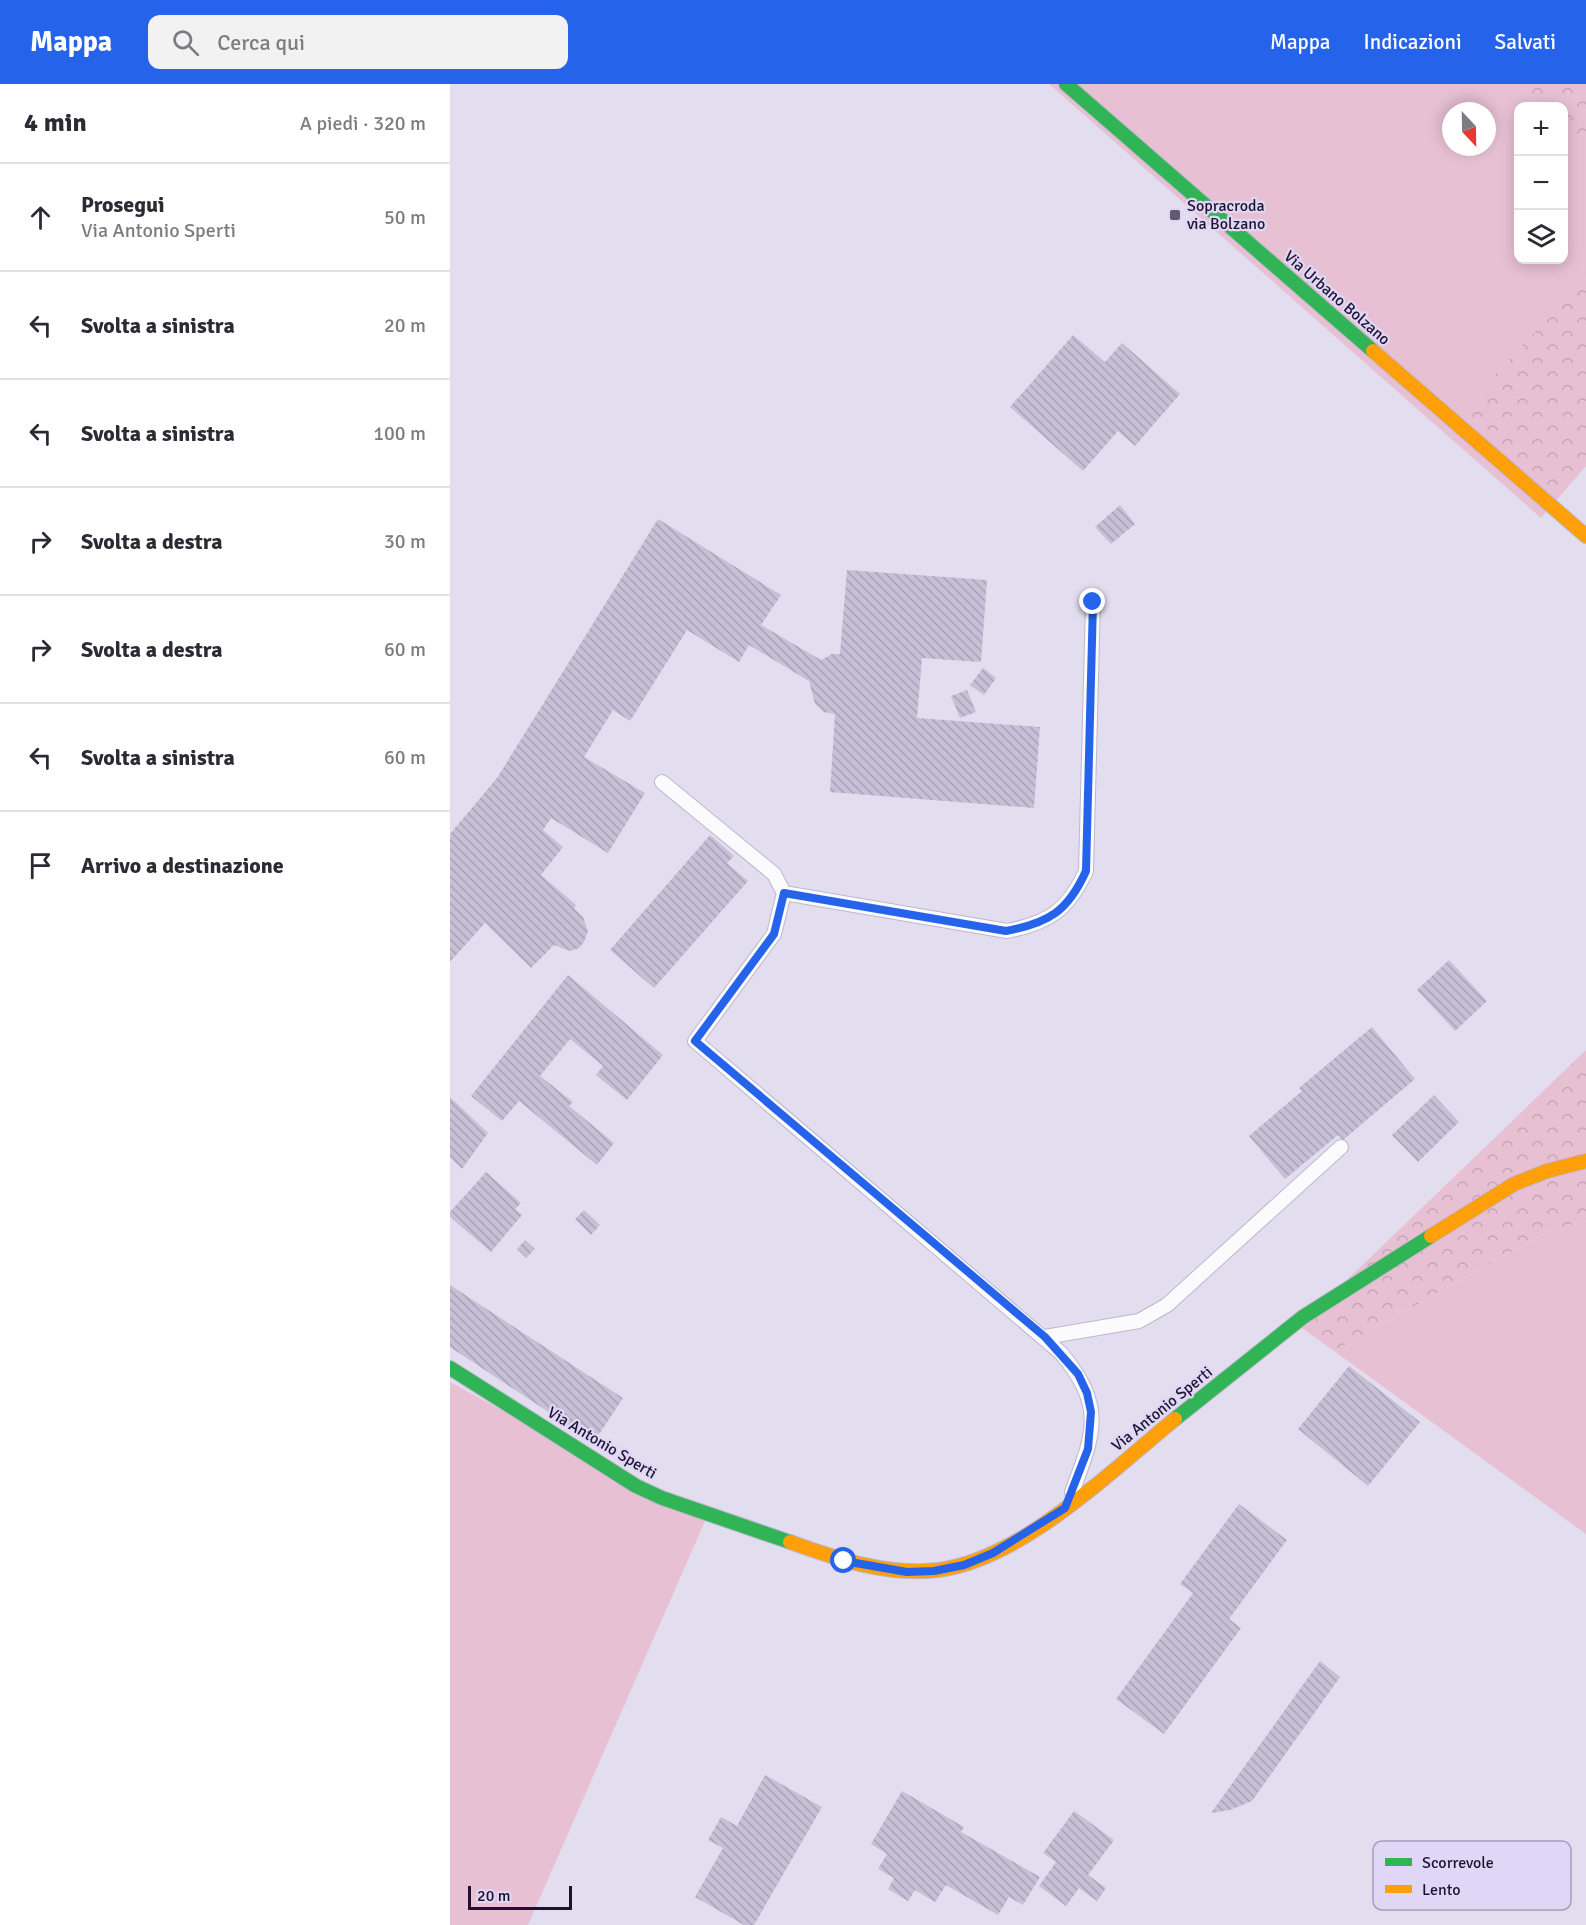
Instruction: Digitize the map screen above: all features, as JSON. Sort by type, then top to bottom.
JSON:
[{"type":"street","name":"Via Urbano Bolzano","points":[[1066,84],[1586,536]]},
{"type":"street","name":"Via Antonio Sperti","points":[[450,1368],[636,1486],[662,1498],[844,1561],[907,1572],[934,1571],[964,1565],[993,1553],[1065,1508],[1303,1317],[1514,1184],[1547,1171],[1586,1161]]},
{"type":"lane","points":[[784,893],[1006,931],[1032,926],[1055,915],[1076,894],[1086,871],[1093,602]]},
{"type":"lane","points":[[662,783],[774,874],[784,893],[774,934],[695,1041],[1045,1337],[1078,1374],[1087,1393],[1091,1412],[1088,1449],[1065,1508]]},
{"type":"lane","points":[[1045,1337],[1139,1321],[1167,1305],[1341,1147]]},
{"type":"green space","points":[[1049,84],[1516,84],[1533,102],[1514,102],[1514,264],[1568,264],[1568,134],[1586,135],[1586,279],[1497,372],[1450,438]]},
{"type":"green space","points":[[1516,84],[1586,84],[1586,135],[1568,135],[1568,102],[1533,102]]},
{"type":"green space","points":[[1586,279],[1586,466],[1541,518],[1450,438],[1497,372]]},
{"type":"green space","points":[[1586,1050],[1586,1221],[1545,1233],[1334,1351],[1299,1326]]},
{"type":"green space","points":[[1586,1221],[1586,1534],[1334,1351],[1545,1233]]},
{"type":"green space","points":[[450,1382],[705,1521],[528,1925],[450,1925]]},
{"type":"building","points":[[1073,335],[1105,362],[1122,343],[1180,394],[1135,446],[1118,431],[1083,471],[1010,407]]},
{"type":"building","points":[[1120,505],[1135,524],[1111,544],[1095,527]]},
{"type":"building","points":[[658,519],[781,595],[761,625],[821,660],[832,654],[840,654],[847,570],[987,580],[981,662],[922,658],[917,718],[1040,727],[1034,808],[830,792],[835,714],[824,712],[815,704],[809,681],[749,645],[739,662],[687,630],[630,721],[613,710],[584,757],[645,793],[608,853],[551,818],[543,830],[563,847],[541,875],[576,905],[574,908],[583,917],[588,931],[584,942],[579,948],[570,951],[554,945],[531,968],[485,923],[450,962],[450,834],[497,778]]},
{"type":"building","points":[[983,668],[996,678],[984,695],[970,685]]},
{"type":"building","points":[[967,690],[976,712],[960,718],[951,696]]},
{"type":"building","points":[[710,835],[734,856],[727,863],[748,881],[654,988],[610,950]]},
{"type":"building","points":[[1449,960],[1487,1001],[1455,1031],[1417,990]]},
{"type":"building","points":[[568,975],[663,1055],[627,1100],[596,1075],[603,1066],[570,1039],[540,1076],[573,1102],[569,1106],[614,1143],[597,1165],[519,1101],[502,1121],[471,1096]]},
{"type":"building","points":[[1372,1027],[1415,1079],[1343,1140],[1338,1135],[1285,1179],[1249,1136],[1302,1091],[1299,1088]]},
{"type":"building","points":[[1434,1095],[1459,1122],[1418,1162],[1392,1135]]},
{"type":"building","points":[[450,1097],[488,1133],[462,1169],[450,1157]]},
{"type":"building","points":[[486,1172],[521,1203],[515,1209],[522,1215],[491,1252],[450,1217],[450,1212]]},
{"type":"building","points":[[584,1210],[600,1225],[591,1235],[575,1219]]},
{"type":"building","points":[[525,1240],[535,1249],[526,1258],[517,1249]]},
{"type":"building","points":[[450,1285],[623,1398],[594,1442],[450,1347]]},
{"type":"building","points":[[1349,1366],[1420,1422],[1368,1486],[1298,1429]]},
{"type":"building","points":[[1239,1504],[1287,1540],[1229,1619],[1241,1628],[1164,1734],[1116,1699],[1193,1593],[1180,1584]]},
{"type":"building","points":[[1320,1661],[1340,1677],[1252,1801],[1230,1810],[1211,1813]]},
{"type":"building","points":[[765,1775],[822,1807],[754,1925],[744,1925],[695,1897],[723,1848],[708,1840],[721,1817],[737,1826]]},
{"type":"building","points":[[902,1791],[964,1827],[961,1832],[1040,1877],[1023,1905],[1009,1897],[998,1915],[946,1885],[935,1902],[915,1890],[908,1901],[888,1889],[894,1878],[878,1869],[887,1854],[871,1844]]},
{"type":"building","points":[[1074,1811],[1114,1840],[1088,1875],[1106,1888],[1097,1901],[1079,1888],[1066,1906],[1039,1886],[1056,1862],[1043,1853]]},
{"type":"traffic: fast","points":[[1066,84],[1373,351]]},
{"type":"traffic: fast","points":[[1175,1419],[1303,1317],[1431,1236]]},
{"type":"traffic: fast","points":[[450,1368],[636,1486],[662,1498],[790,1542]]},
{"type":"traffic: slow","points":[[1373,351],[1586,536]]},
{"type":"traffic: slow","points":[[1431,1236],[1514,1184],[1547,1171],[1586,1161]]},
{"type":"traffic: slow","points":[[790,1542],[862,1565],[900,1571],[938,1570],[969,1563],[1001,1550],[1033,1532],[1094,1487],[1175,1419]]},
{"type":"place","name":"Sopracroda via Bolzano","points":[[1175,215]]},
{"type":"route","points":[[844,1561],[907,1572],[934,1571],[964,1565],[993,1553],[1065,1508],[1088,1449],[1092,1431],[1087,1393],[1078,1374],[1045,1337],[695,1041],[774,934],[784,893],[1006,931],[1032,926],[1055,915],[1076,894],[1086,871],[1093,602]]}]
